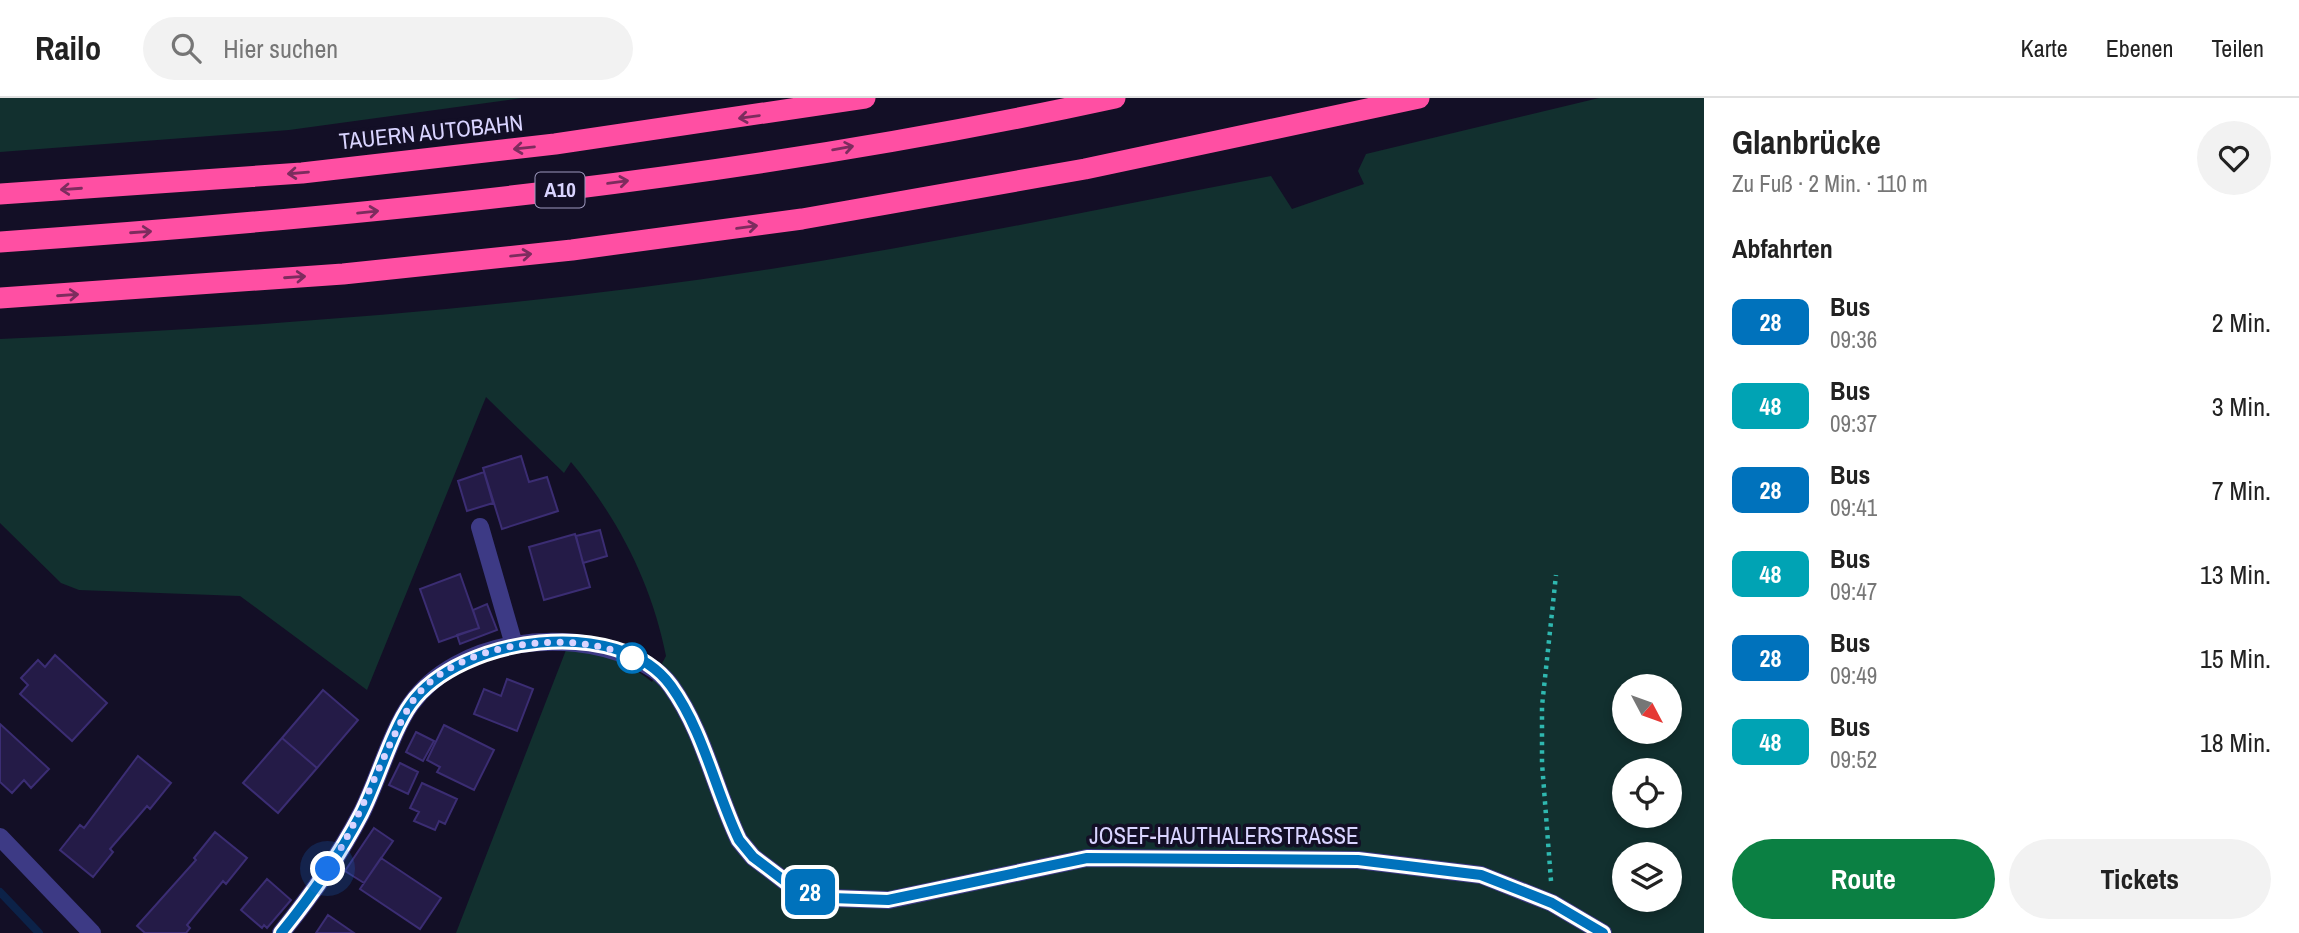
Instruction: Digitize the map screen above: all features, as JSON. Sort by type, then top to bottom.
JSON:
[{"type":"highway","name":"TAUERN AUTOBAHN","points":[[0,194],[316,172],[555,144],[865,98]]},
{"type":"highway","name":"A10","points":[[0,242],[202,228],[502,199],[800,156],[1115,98]]},
{"type":"highway","points":[[0,298],[343,274],[572,250],[789,221],[1085,169],[1419,98]]},
{"type":"street","points":[[480,527],[514,645]]},
{"type":"street","name":"JOSEF-HAUTHALERSTRASSE","points":[[281,933],[342,848],[361,813],[410,705],[429,683],[471,658],[514,645],[556,640],[609,647],[653,668],[670,685],[691,719],[739,840],[753,857],[786,882],[831,898],[888,900],[1087,858],[1358,860],[1481,875],[1552,903],[1603,933]]},
{"type":"street","points":[[0,838],[92,933]]},
{"type":"path","points":[[1552,903],[1542,763],[1542,706],[1556,575]]},
{"type":"green space","points":[[0,98],[522,98],[289,130],[0,152]]},
{"type":"green space","points":[[1599,98],[1704,98],[1704,933],[456,933],[566,650],[612,658],[652,682],[666,656],[652,603],[631,553],[604,506],[571,462],[564,473],[486,397],[367,690],[240,596],[79,590],[61,583],[0,523],[0,339],[295,322],[588,294],[783,267],[906,246],[1271,176],[1292,209],[1364,184],[1358,171],[1366,154]]},
{"type":"building","points":[[521,456],[529,482],[547,477],[558,511],[502,529],[483,468]]},
{"type":"building","points":[[484,472],[493,503],[467,511],[458,481]]},
{"type":"building","points":[[600,530],[607,556],[583,563],[576,536]]},
{"type":"building","points":[[575,534],[590,587],[544,600],[529,547]]},
{"type":"building","points":[[460,574],[479,628],[439,642],[420,589]]},
{"type":"building","points":[[487,604],[497,630],[460,644],[457,635],[479,628],[473,610]]},
{"type":"building","points":[[55,655],[107,703],[72,741],[20,694],[28,685],[21,678],[38,660],[45,667]]},
{"type":"building","points":[[507,679],[533,689],[517,731],[474,714],[484,689],[501,696]]},
{"type":"building","points":[[323,690],[358,720],[317,768],[282,738]]},
{"type":"building","points":[[0,724],[49,769],[31,788],[24,780],[12,793],[0,782]]},
{"type":"building","points":[[444,725],[494,750],[474,790],[437,772],[440,767],[427,760]]},
{"type":"building","points":[[416,732],[434,741],[423,761],[406,752]]},
{"type":"building","points":[[282,738],[317,768],[278,813],[243,783]]},
{"type":"building","points":[[138,756],[171,783],[150,809],[147,806],[110,849],[113,852],[93,877],[60,850],[80,825],[84,828]]},
{"type":"building","points":[[400,763],[418,772],[408,794],[389,785]]},
{"type":"building","points":[[422,783],[457,799],[445,824],[439,821],[435,830],[414,821],[419,812],[410,808]]},
{"type":"building","points":[[374,828],[393,841],[364,883],[345,871]]},
{"type":"building","points":[[215,832],[247,858],[226,884],[223,881],[187,925],[190,928],[186,933],[145,933],[137,926],[196,860],[194,858]]},
{"type":"building","points":[[381,858],[441,898],[420,929],[360,889]]},
{"type":"building","points":[[267,879],[291,900],[267,928],[264,925],[262,928],[241,910]]},
{"type":"building","points":[[328,915],[354,933],[316,933]]},
{"type":"waterway","points":[[0,892],[39,933]]},
{"type":"bus line","name":"28","points":[[281,933],[342,848],[361,813],[410,705],[429,683],[471,658],[514,645],[556,640],[609,647],[653,668],[670,685],[691,719],[739,840],[753,857],[786,882],[831,898],[854,901],[888,900],[1022,869],[1087,858],[1358,860],[1417,865],[1481,875],[1552,903],[1603,933]]},
{"type":"route","points":[[328,869],[361,813],[410,705],[429,683],[471,658],[514,645],[556,640],[609,647],[632,658]]}]
